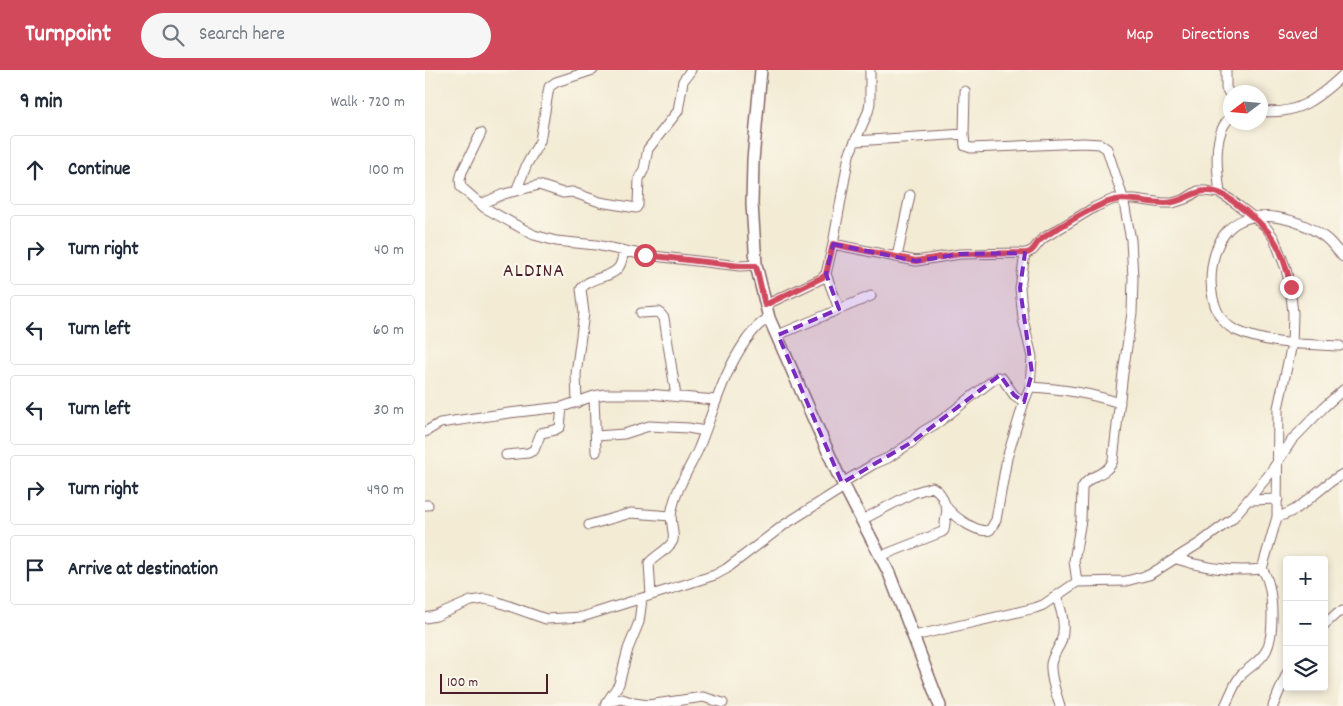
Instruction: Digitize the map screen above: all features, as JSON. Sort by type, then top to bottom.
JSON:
[{"type":"street","points":[[516,191],[527,164],[540,141],[548,90],[551,84],[593,70]]},
{"type":"street","points":[[481,204],[504,194],[541,185],[563,193],[572,192],[600,202],[636,208],[638,205],[639,179],[644,168],[647,149],[678,111],[683,81],[691,70]]},
{"type":"street","points":[[761,70],[752,183],[756,266],[765,305],[843,485],[881,556],[940,706]]},
{"type":"street","points":[[765,305],[821,279],[826,274],[833,244],[845,169],[870,103],[870,70]]},
{"type":"street","points":[[1226,70],[1226,85]]},
{"type":"street","points":[[1268,113],[1287,112],[1303,106],[1343,75]]},
{"type":"street","points":[[965,91],[965,146],[971,148],[1083,143],[1103,144],[1107,149],[1123,198],[1131,240],[1133,313],[1123,373],[1116,445],[1112,464],[1107,470],[1085,483],[1082,488],[1081,520],[1074,561],[1077,582]]},
{"type":"street","points":[[1219,193],[1217,170],[1219,137],[1223,127]]},
{"type":"street","points":[[481,134],[473,146],[460,180],[464,191],[481,204],[525,230],[557,241],[740,266],[756,266]]},
{"type":"street","points":[[855,140],[964,134]]},
{"type":"street","points":[[833,244],[916,261],[959,254],[1025,253],[1031,252],[1041,239],[1095,207],[1113,200],[1123,198],[1173,203],[1185,199],[1198,191],[1219,193],[1265,226],[1274,238],[1287,269],[1292,304],[1292,344],[1278,408],[1277,517],[1262,569],[1269,580],[1271,627],[1268,647],[1259,660],[1239,678],[1225,706]]},
{"type":"street","points":[[897,257],[910,194]]},
{"type":"street","points":[[1340,346],[1283,344],[1234,329],[1223,321],[1212,299],[1211,273],[1219,246],[1226,231],[1241,220],[1267,216],[1293,220],[1314,231],[1327,239],[1343,257]]},
{"type":"street","points":[[577,403],[576,374],[584,313],[581,289],[587,283],[616,270],[620,265],[624,251]]},
{"type":"street","points":[[947,509],[959,519],[978,530],[987,531],[993,526],[999,511],[1007,458],[1030,387],[1032,356],[1023,319],[1020,288],[1025,253]]},
{"type":"street","points":[[826,274],[839,309]]},
{"type":"street","points":[[777,336],[871,296]]},
{"type":"street","points":[[641,313],[659,312],[664,318],[676,396]]},
{"type":"street","points":[[605,704],[617,686],[647,597],[649,563],[672,542],[671,516],[673,502],[705,431],[715,400],[734,359],[757,326],[769,318]]},
{"type":"street","points":[[425,618],[436,616],[465,603],[478,600],[491,600],[538,616],[555,619],[586,616],[700,580],[726,569],[784,525],[874,464],[888,458],[912,442],[922,432],[939,422],[997,377],[1002,378],[1014,395],[1024,402]]},
{"type":"street","points":[[1030,387],[1061,388],[1085,392],[1120,403]]},
{"type":"street","points":[[914,636],[1035,608],[1077,582],[1134,579],[1149,575],[1177,558],[1232,519],[1250,500],[1302,428],[1343,390]]},
{"type":"street","points":[[425,432],[440,423],[509,412],[562,407],[594,396],[633,394],[715,400]]},
{"type":"street","points":[[594,396],[596,452]]},
{"type":"street","points":[[506,455],[528,453],[535,450],[541,433],[560,427],[562,407]]},
{"type":"street","points":[[596,436],[624,434],[649,426],[705,431]]},
{"type":"street","points":[[1277,517],[1291,513],[1323,487],[1343,474]]},
{"type":"street","points":[[862,520],[913,493],[929,487],[935,488],[945,501],[947,509],[944,530],[942,532],[881,556]]},
{"type":"street","points":[[1250,500],[1278,500]]},
{"type":"street","points":[[589,524],[631,513],[671,516]]},
{"type":"street","points":[[1177,558],[1213,568],[1235,570],[1262,569]]},
{"type":"street","points":[[1056,596],[1062,612],[1063,632],[1061,642],[1052,659],[1051,667],[1059,706]]},
{"type":"street","points":[[1328,621],[1337,613],[1343,611]]},
{"type":"street","points":[[1273,706],[1283,682]]},
{"type":"street","points":[[617,686],[622,699]]},
{"type":"street","points":[[605,704],[622,699],[648,705],[703,697],[723,703]]},
{"type":"highlighted area","points":[[833,244],[916,261],[960,254],[1025,253],[1020,288],[1032,373],[1024,402],[1014,395],[1000,375],[912,442],[842,483],[778,335],[839,309],[826,274]]},
{"type":"district","name":"ALDINA","points":[[534,272]]},
{"type":"route","points":[[645,255],[740,266],[756,266],[765,305],[821,279],[826,274],[833,244],[916,261],[959,254],[1027,253],[1031,252],[1041,239],[1095,207],[1113,200],[1123,198],[1173,203],[1185,199],[1198,191],[1205,190],[1219,193],[1231,200],[1265,226],[1281,252],[1291,287]]}]
